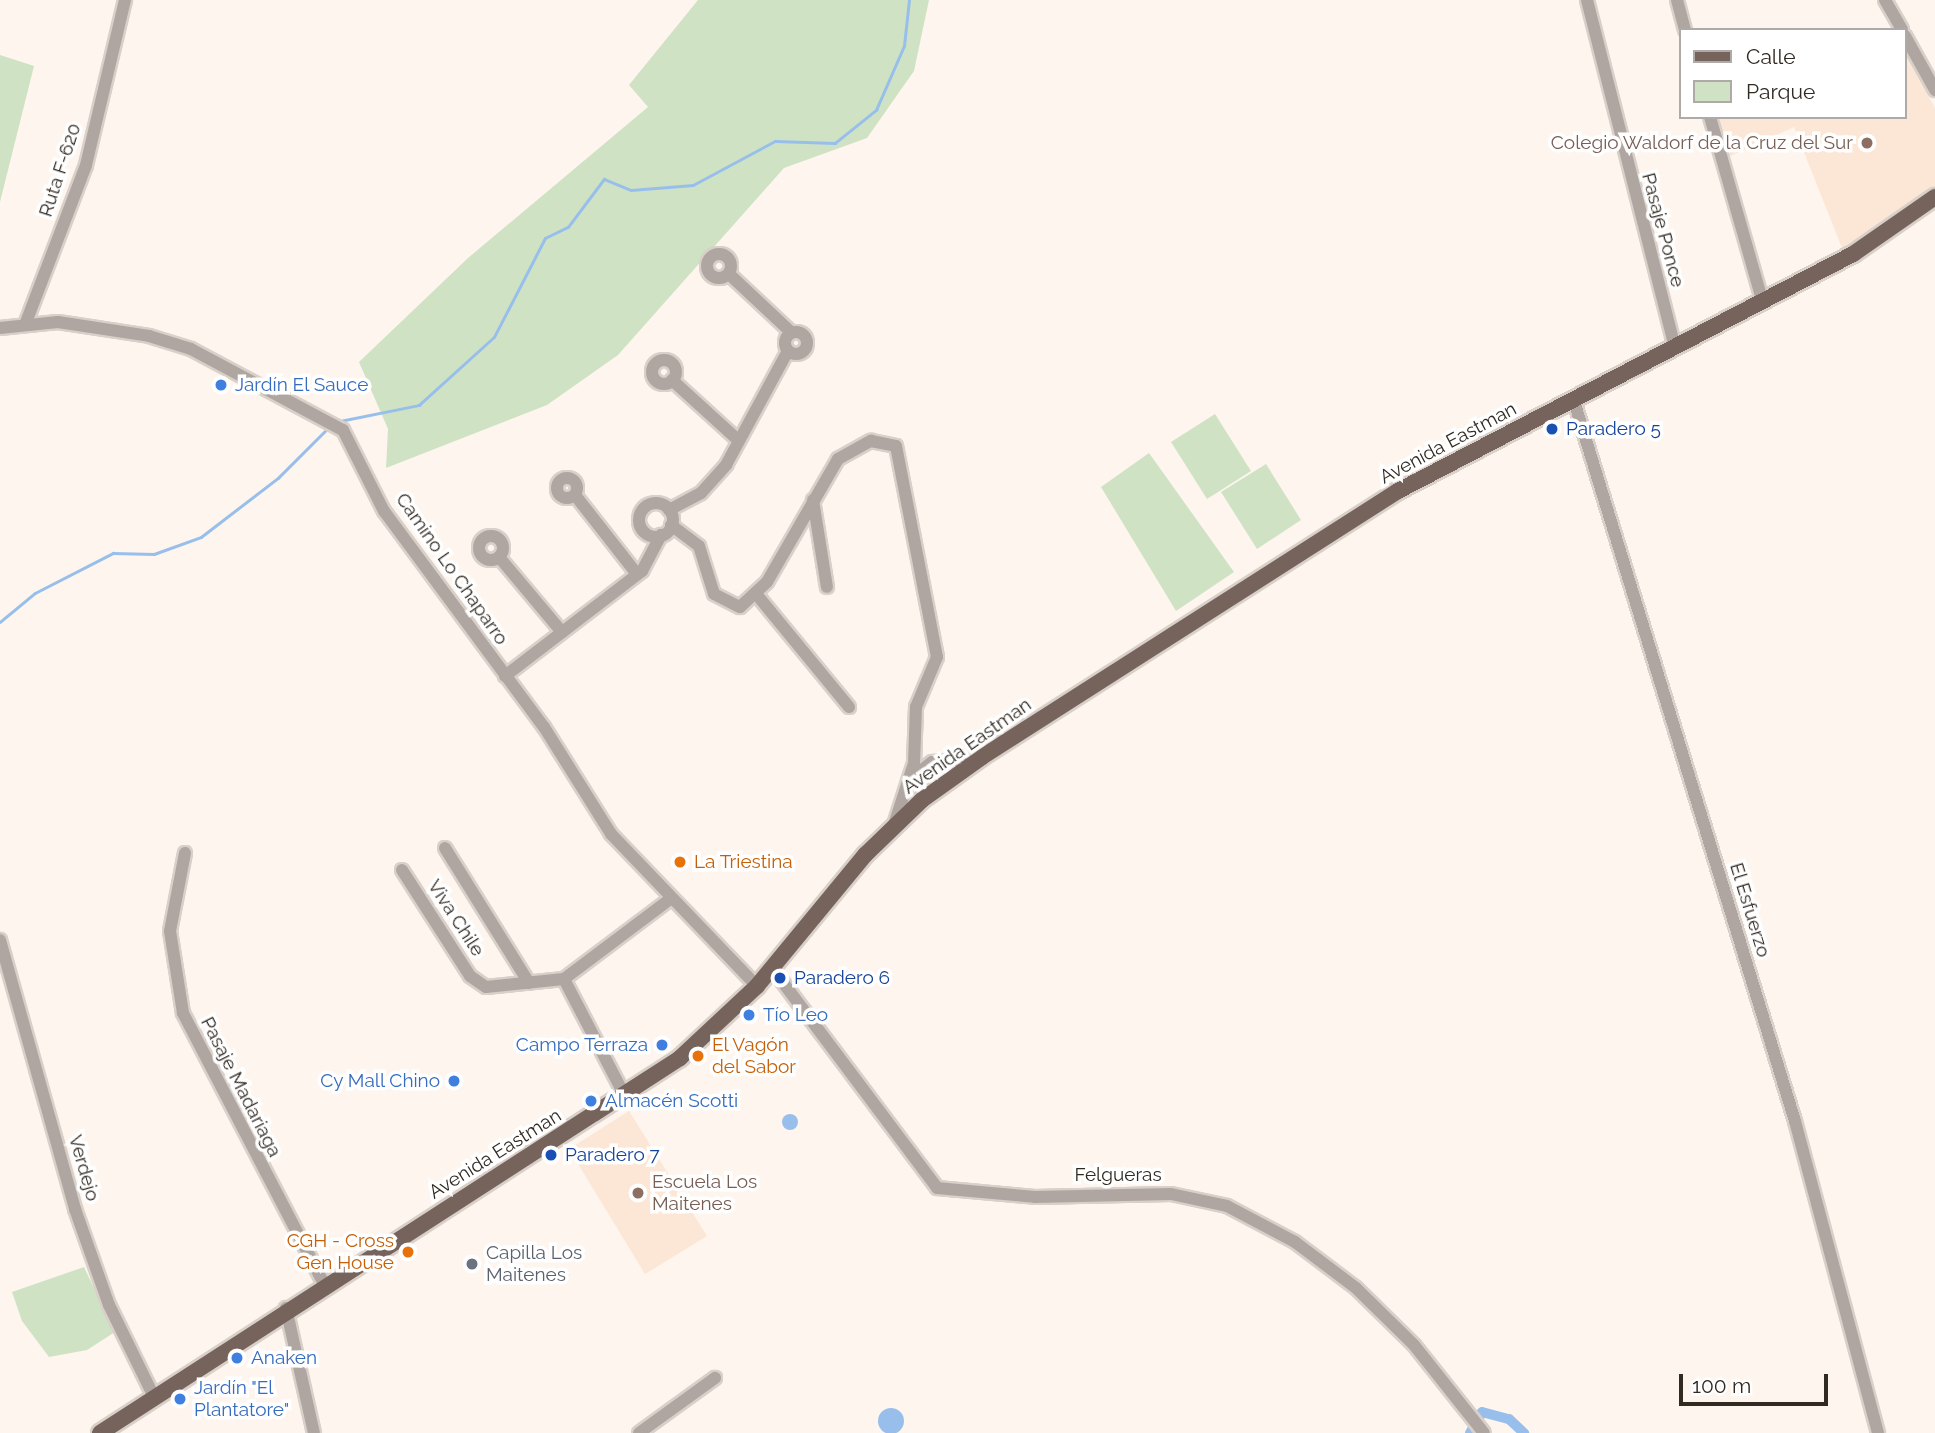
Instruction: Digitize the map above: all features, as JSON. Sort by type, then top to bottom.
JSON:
[{"type":"main road","name":"Avenida Eastman","points":[[100,1433],[286,1308],[625,1096],[693,1047],[757,986],[894,826],[982,757],[1398,491],[1853,254],[1935,197]]},
{"type":"street","name":"Ruta F-620","points":[[25,325],[86,165],[125,0]]},
{"type":"street","name":"Pasaje Ponce","points":[[1587,0],[1675,348]]},
{"type":"street","points":[[1676,0],[1684,28]]},
{"type":"street","points":[[1885,0],[1901,28]]},
{"type":"street","points":[[1907,40],[1935,90]]},
{"type":"street","points":[[1711,119],[1763,303]]},
{"type":"street","points":[[661,536],[642,530],[640,515],[650,504],[669,510],[711,484],[788,351],[798,354],[806,344],[803,334],[792,333],[729,274]]},
{"type":"street","points":[[0,328],[25,325]]},
{"type":"street","name":"Camino Lo Chaparro","points":[[25,325],[102,327],[191,349],[344,430],[384,511],[505,676],[611,834],[670,899],[757,986]]},
{"type":"street","points":[[672,380],[738,440]]},
{"type":"street","name":"El Esfuerzo","points":[[1574,401],[1795,1121],[1878,1433]]},
{"type":"street","points":[[669,510],[671,525],[699,546],[720,601],[740,607],[757,595],[813,500],[848,450],[871,442],[896,446],[937,657],[916,707],[916,741],[908,781],[894,826]]},
{"type":"street","points":[[575,495],[637,574]]},
{"type":"street","points":[[813,500],[827,587]]},
{"type":"street","points":[[505,676],[637,574],[671,525]]},
{"type":"street","points":[[499,557],[562,632]]},
{"type":"street","points":[[757,595],[849,707]]},
{"type":"street","points":[[916,741],[943,759]]},
{"type":"street","points":[[908,781],[943,759],[982,757]]},
{"type":"street","points":[[445,848],[529,983]]},
{"type":"street","name":"Pasaje Madariaga","points":[[185,853],[170,931],[183,1013],[324,1284]]},
{"type":"street","name":"Viva Chile","points":[[401,870],[477,983],[529,983],[564,979]]},
{"type":"street","points":[[625,1096],[564,979],[670,899]]},
{"type":"street","name":"Verdejo","points":[[0,940],[75,1209],[109,1305],[154,1397]]},
{"type":"street","name":"Felgueras","points":[[772,968],[937,1188],[1035,1196],[1186,1195],[1227,1206],[1294,1242],[1356,1288],[1483,1433]]},
{"type":"street","points":[[286,1308],[314,1433]]},
{"type":"street","points":[[639,1433],[715,1378]]},
{"type":"shaded area","name":"Colegio Waldorf de la Cruz del Sur","points":[[1907,57],[1935,108],[1935,188],[1842,248],[1794,127],[1726,158],[1715,119],[1907,119]]},
{"type":"shaded area","name":"Escuela Los Maitenes","points":[[629,1111],[707,1236],[645,1274],[569,1149]]},
{"type":"green space","points":[[698,0],[929,0],[914,71],[867,138],[784,168],[618,355],[547,405],[386,468],[388,429],[359,362],[468,258],[648,107],[629,85]]},
{"type":"green space","points":[[0,55],[34,66],[0,202]]},
{"type":"green space","points":[[1215,414],[1251,471],[1207,499],[1171,442]]},
{"type":"green space","points":[[1149,453],[1234,572],[1176,611],[1101,487]]},
{"type":"green space","points":[[1266,464],[1301,520],[1257,549],[1221,492]]},
{"type":"green space","points":[[84,1267],[115,1332],[87,1350],[49,1357],[22,1321],[12,1292]]},
{"type":"water","points":[[790,1114],[796,1116],[796,1128],[790,1130],[784,1128],[782,1122],[784,1116]]},
{"type":"water","points":[[891,1408],[900,1412],[904,1421],[900,1430],[891,1434],[882,1430],[878,1421],[882,1412]]},
{"type":"waterway","points":[[335,422],[419,405],[494,337],[545,238],[568,227],[604,179],[631,190],[693,185],[775,141],[835,143],[876,110],[904,46],[909,0]]},
{"type":"waterway","points":[[0,622],[35,593],[113,553],[154,554],[201,537],[278,478],[330,426]]},
{"type":"waterway","points":[[1470,1433],[1482,1412],[1509,1419],[1524,1433]]},
{"type":"place","name":"Colegio Waldorf de la Cruz del Sur","points":[[1867,143]]},
{"type":"place","name":"Jardín El Sauce","points":[[221,385]]},
{"type":"place","name":"Paradero 5","points":[[1552,429]]},
{"type":"place","name":"La Triestina","points":[[680,862]]},
{"type":"place","name":"Paradero 6","points":[[780,978]]},
{"type":"place","name":"Tío Leo","points":[[749,1015]]},
{"type":"place","name":"Campo Terraza","points":[[662,1045]]},
{"type":"place","name":"El Vagón del Sabor","points":[[698,1056]]},
{"type":"place","name":"Cy Mall Chino","points":[[454,1081]]},
{"type":"place","name":"Almacén Scotti","points":[[591,1101]]},
{"type":"place","name":"Paradero 7","points":[[551,1155]]},
{"type":"place","name":"Escuela Los Maitenes","points":[[638,1193]]},
{"type":"place","name":"CGH - Cross Gen House","points":[[408,1252]]},
{"type":"place","name":"Capilla Los Maitenes","points":[[472,1264]]},
{"type":"place","name":"Anaken","points":[[237,1358]]},
{"type":"place","name":"Jardín \"El Plantatore\"","points":[[180,1399]]}]
